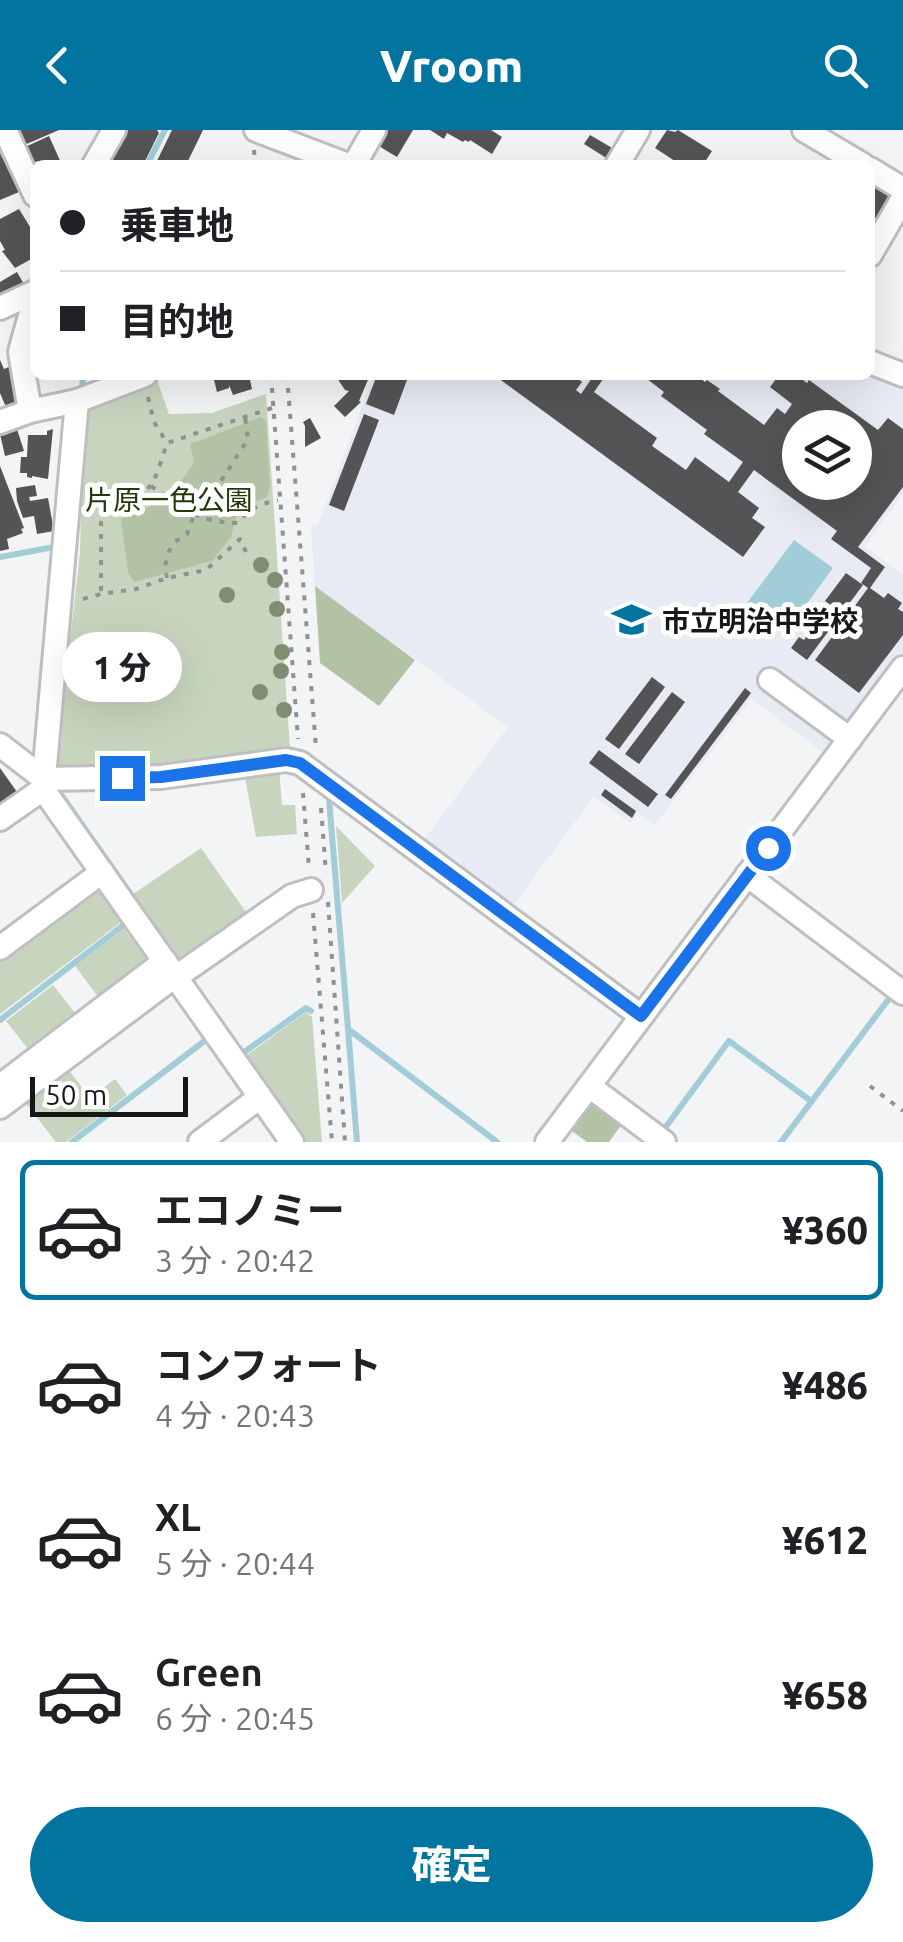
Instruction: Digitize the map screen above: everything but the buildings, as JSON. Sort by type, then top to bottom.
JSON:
[{"type":"street","points":[[5,130],[30,184]]},
{"type":"street","points":[[97,160],[114,130]]},
{"type":"street","points":[[256,130],[337,160]]},
{"type":"street","points":[[354,160],[374,130]]},
{"type":"street","points":[[621,160],[638,130]]},
{"type":"street","points":[[804,130],[855,160]]},
{"type":"street","points":[[875,172],[903,189]]},
{"type":"street","points":[[875,246],[903,198]]},
{"type":"street","points":[[0,308],[30,297]]},
{"type":"street","points":[[30,314],[20,352],[30,411]]},
{"type":"street","points":[[875,364],[903,375]]},
{"type":"street","points":[[0,422],[77,401],[133,380]]},
{"type":"street","points":[[43,784],[77,401]]},
{"type":"street","points":[[547,1142],[903,668]]},
{"type":"street","points":[[770,680],[850,739]]},
{"type":"street","points":[[0,745],[43,784],[292,1142]]},
{"type":"street","points":[[0,819],[43,784],[161,777],[286,760],[300,763],[641,1016]]},
{"type":"street","points":[[0,948],[102,872]]},
{"type":"street","points":[[747,876],[903,993]]},
{"type":"street","points":[[0,1086],[172,971],[292,896],[311,890]]},
{"type":"street","points":[[0,1108],[172,971]]},
{"type":"street","points":[[589,1086],[664,1142]]},
{"type":"street","points":[[200,1142],[260,1097]]},
{"type":"path","points":[[145,380],[154,422],[167,443]]},
{"type":"path","points":[[167,443],[274,408]]},
{"type":"path","points":[[168,578],[165,566],[169,551],[187,534],[194,515],[248,439],[244,416]]},
{"type":"path","points":[[67,510],[101,508],[128,500],[152,486],[167,443]]},
{"type":"path","points":[[152,486],[194,515],[214,522],[238,523]]},
{"type":"path","points":[[247,554],[238,523],[248,511],[280,499]]},
{"type":"path","points":[[101,508],[101,594]]},
{"type":"path","points":[[59,606],[206,570],[240,540]]},
{"type":"path","points":[[870,1086],[903,1111]]},
{"type":"shaded area","name":"市立明治中学校","points":[[875,374],[903,384],[903,493],[865,546],[903,575],[903,654],[827,755],[751,699],[655,825],[639,813],[630,823],[594,796],[512,907],[423,841],[508,727],[315,586],[311,525],[318,525],[372,380],[875,380]]},
{"type":"green space","name":"片原一色公園","points":[[149,380],[157,380],[169,414],[212,413],[266,394],[290,749],[162,770],[60,771],[57,755],[80,552],[83,407]]},
{"type":"green space","points":[[261,417],[266,421],[270,486],[267,497],[242,507],[231,537],[212,561],[134,582],[128,573],[121,519],[159,501],[176,487],[194,462],[190,444]]},
{"type":"green space","points":[[315,586],[415,660],[379,706],[320,663]]},
{"type":"green space","points":[[279,768],[282,805],[295,805],[297,834],[256,837],[244,772]]},
{"type":"green space","points":[[336,826],[375,866],[342,903]]},
{"type":"green space","points":[[201,848],[250,918],[183,965],[133,894]]},
{"type":"green space","points":[[94,884],[104,887],[125,919],[0,1014],[0,955]]},
{"type":"green space","points":[[124,929],[151,965],[101,1001],[75,966]]},
{"type":"green space","points":[[53,985],[79,1018],[32,1054],[6,1021]]},
{"type":"green space","points":[[306,1012],[312,1017],[322,1142],[301,1142],[243,1058]]},
{"type":"green space","points":[[65,1065],[90,1098],[115,1079],[127,1095],[66,1142],[56,1142],[21,1097]]},
{"type":"green space","points":[[598,1102],[624,1121],[609,1142],[587,1142],[569,1129],[589,1103]]},
{"type":"water","points":[[794,540],[833,568],[786,632],[747,603]]},
{"type":"waterway","points":[[150,160],[165,130]]},
{"type":"waterway","points":[[82,389],[83,380]]},
{"type":"waterway","points":[[0,557],[54,547]]},
{"type":"waterway","points":[[62,796],[153,926]]},
{"type":"waterway","points":[[329,799],[348,1029],[497,1142]]},
{"type":"waterway","points":[[0,1020],[125,924]]},
{"type":"waterway","points":[[781,1142],[891,996]]},
{"type":"waterway","points":[[240,1049],[243,1053],[306,1008],[311,1011]]},
{"type":"waterway","points":[[348,1029],[357,1142]]},
{"type":"waterway","points":[[72,1142],[207,1039]]},
{"type":"waterway","points":[[662,1132],[729,1041],[811,1101]]},
{"type":"place","name":"市立明治中学校","points":[[632,620]]},
{"type":"route","points":[[122,778],[161,777],[286,760],[300,763],[641,1016],[768,848]]}]
